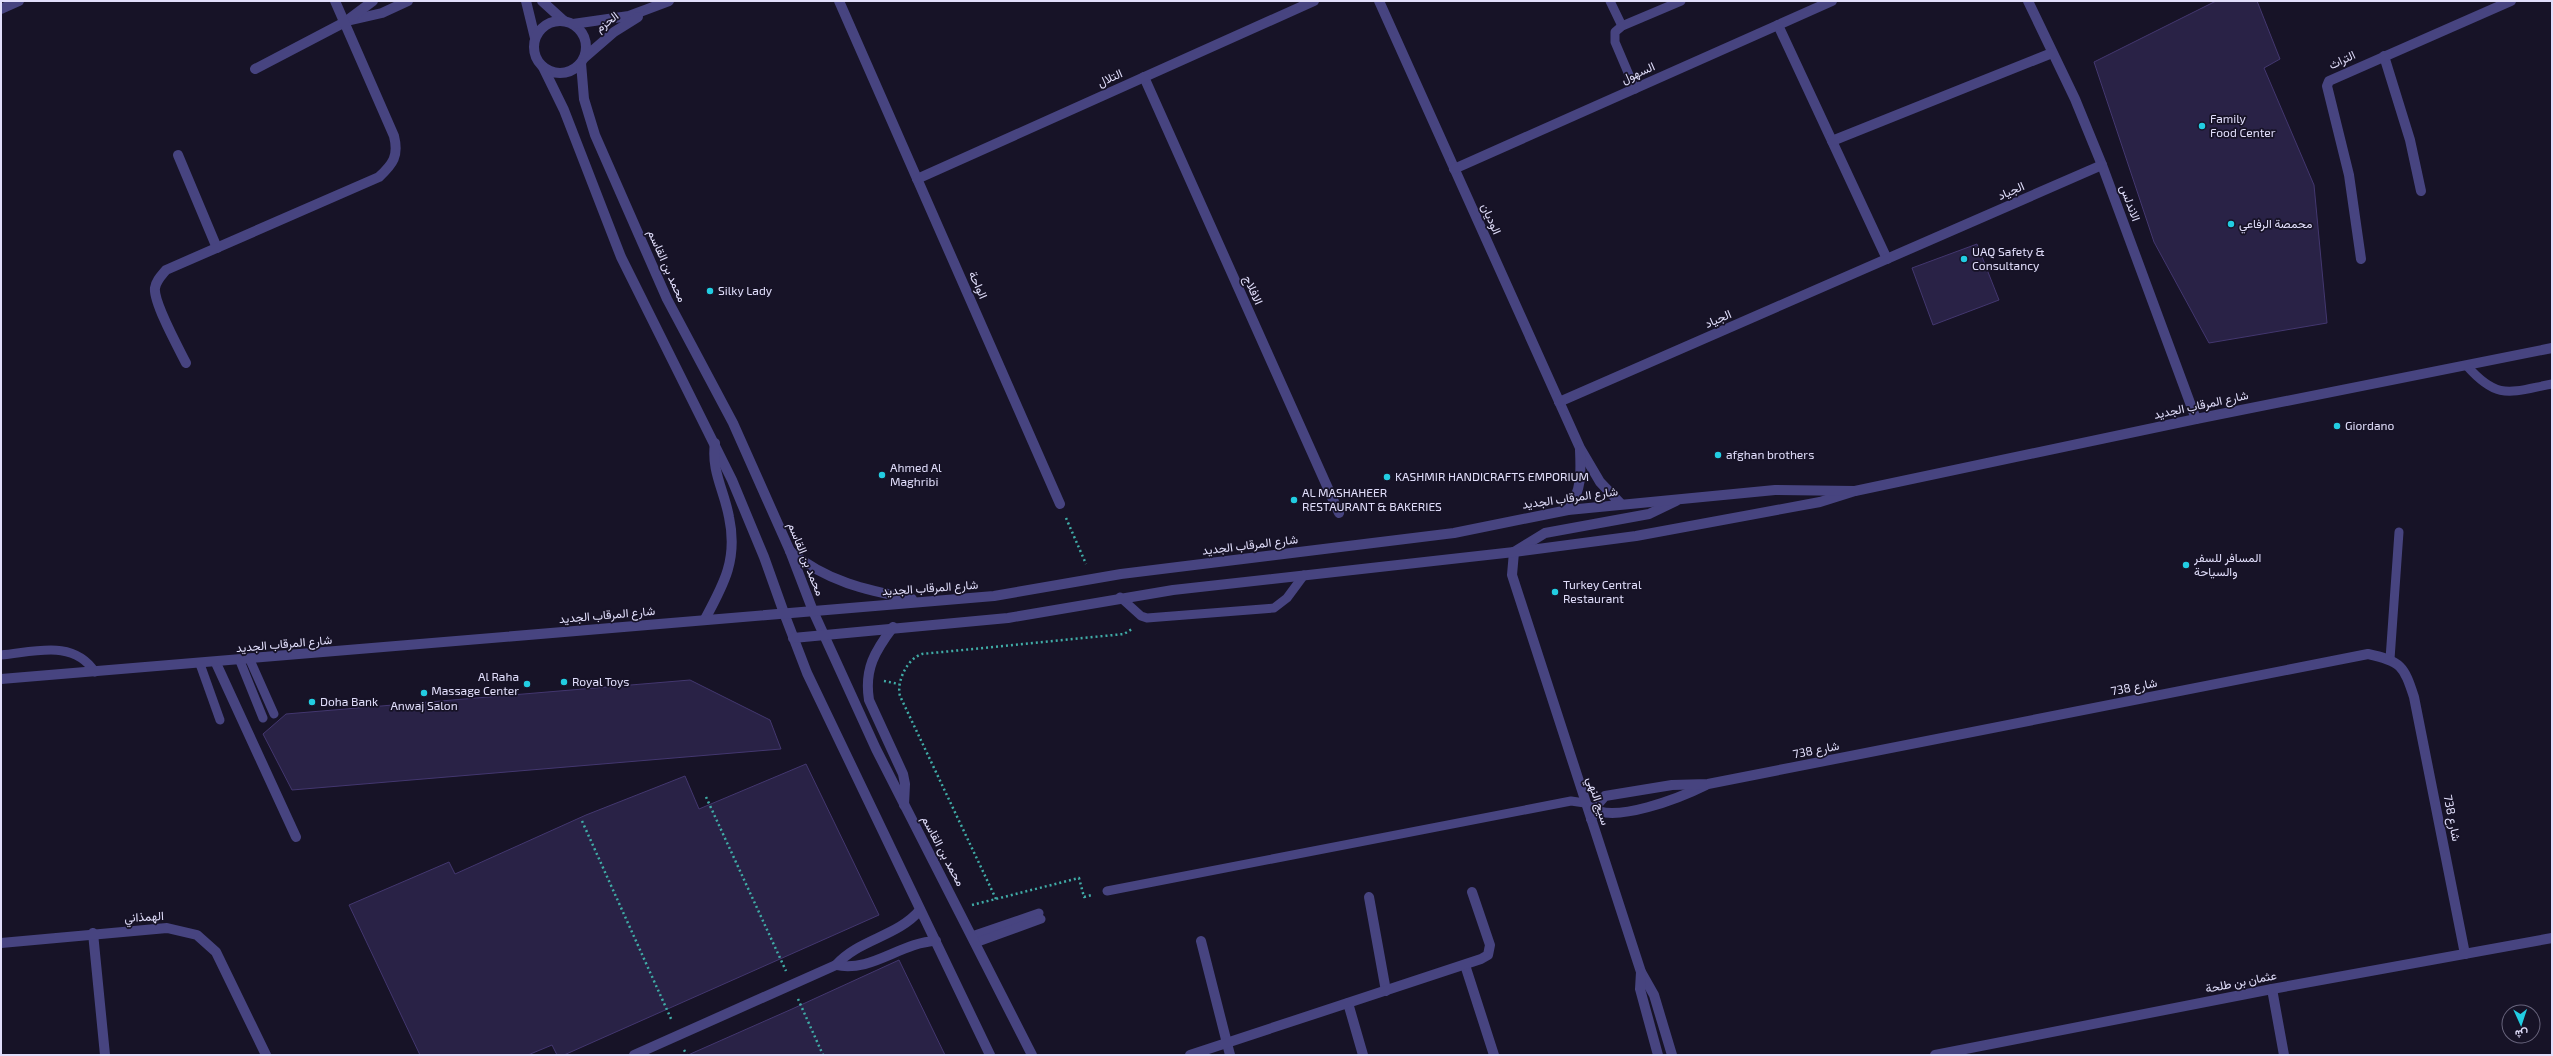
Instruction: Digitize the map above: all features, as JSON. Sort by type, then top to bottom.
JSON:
[{"type":"street","points":[[1,8],[19,1]]},
{"type":"street","points":[[186,363],[157,301],[154,289],[158,279],[166,270],[379,177],[391,166],[397,148],[394,136],[335,1]]},
{"type":"street","points":[[254,70],[345,22],[373,1]]},
{"type":"street","points":[[345,22],[382,13],[408,1]]},
{"type":"street","points":[[526,1],[535,38],[535,54],[564,110],[620,257],[715,442],[749,518],[792,638],[810,680],[990,1055]]},
{"type":"street","points":[[542,1],[584,35],[586,50],[583,60],[575,69],[558,74],[542,67]]},
{"type":"street","name":"الحزم","points":[[569,22],[611,20],[648,10],[669,1]]},
{"type":"street","name":"الواحة","points":[[839,1],[1060,504]]},
{"type":"street","name":"التلال","points":[[917,179],[1314,1]]},
{"type":"street","name":"الوديان","points":[[1380,1],[1580,448],[1600,482],[1621,504]]},
{"type":"street","name":"السهول","points":[[1454,169],[1832,1]]},
{"type":"street","name":"الاندلس","points":[[2028,1],[2075,99],[2102,165],[2196,419]]},
{"type":"street","name":"التراث","points":[[2361,259],[2349,175],[2327,86],[2332,78],[2512,1]]},
{"type":"street","name":"الحزم","points":[[583,60],[614,32],[648,10]]},
{"type":"street","points":[[535,38],[546,24],[569,22]]},
{"type":"street","points":[[1778,25],[1887,259]]},
{"type":"street","points":[[1832,141],[2052,53]]},
{"type":"street","points":[[2384,56],[2410,140],[2420,191]]},
{"type":"street","name":"محمد بن القاسم","points":[[583,60],[584,99],[595,135],[667,299],[721,397],[790,551],[813,611],[848,692],[1032,1055]]},
{"type":"street","name":"الافلاج","points":[[1144,77],[1339,513]]},
{"type":"street","points":[[178,154],[217,248]]},
{"type":"street","name":"الجياد","points":[[1559,402],[2102,165]]},
{"type":"street","name":"شارع المرقاب الجديد","points":[[792,638],[893,627],[1008,618],[1120,597],[1514,552],[1659,532],[1820,502],[1855,491],[2196,419],[2552,348]]},
{"type":"street","points":[[705,619],[726,582],[733,546],[729,517],[714,466],[715,442]]},
{"type":"street","name":"الوديان","points":[[1568,510],[1575,500],[1582,478],[1580,448]]},
{"type":"street","name":"شارع المرقاب الجديد","points":[[1,679],[216,663],[1026,592],[1093,579],[1454,533],[1568,510],[1775,490],[1855,491]]},
{"type":"street","points":[[1514,552],[1545,533],[1649,514],[1680,499]]},
{"type":"street","points":[[790,551],[819,573],[836,581],[855,587],[924,601]]},
{"type":"street","name":"سيج النهي","points":[[1514,552],[1512,574],[1585,802],[1593,815],[1641,972],[1654,995],[1672,1055]]},
{"type":"street","points":[[893,627],[871,661],[867,687],[872,706],[903,774],[905,784],[904,805]]},
{"type":"street","name":"شارع 738","points":[[1593,815],[1598,804],[1606,796],[1672,785],[1708,784],[2368,654],[2390,659],[2406,672],[2414,697],[2466,954]]},
{"type":"street","points":[[216,663],[296,837]]},
{"type":"street","points":[[1593,815],[1610,814],[1658,804],[1708,784]]},
{"type":"street","points":[[1190,1055],[1481,959],[1490,951],[1490,945],[1472,892]]},
{"type":"street","points":[[1369,897],[1386,991]]},
{"type":"street","points":[[634,1055],[836,965],[853,951],[903,927],[920,910]]},
{"type":"street","name":"الهمذاني","points":[[1,943],[93,933],[167,928],[197,935],[216,952],[266,1055]]},
{"type":"street","points":[[93,933],[105,1055]]},
{"type":"street","name":"عثمان بن طلحة","points":[[1936,1055],[2272,989],[2552,938]]},
{"type":"street","points":[[1201,940],[1230,1055]]},
{"type":"street","points":[[836,965],[846,967],[865,965],[917,943],[936,941]]},
{"type":"street","points":[[1465,965],[1494,1055]]},
{"type":"street","points":[[1641,972],[1640,989],[1658,1055]]},
{"type":"street","points":[[2272,989],[2284,1055]]},
{"type":"street","points":[[1348,1003],[1363,1055]]},
{"type":"lane","points":[[1610,1],[1622,26]]},
{"type":"lane","points":[[1635,89],[1615,42],[1615,32],[1622,26],[1681,1]]},
{"type":"lane","points":[[2466,366],[2481,382],[2493,389],[2506,392],[2552,384]]},
{"type":"lane","points":[[2390,659],[2399,532]]},
{"type":"lane","points":[[1120,597],[1141,616],[1147,618],[1274,608],[1287,598],[1304,575]]},
{"type":"lane","points":[[1,655],[66,650],[78,654],[88,662],[95,672]]},
{"type":"lane","points":[[245,660],[274,714]]},
{"type":"lane","points":[[245,660],[263,718]]},
{"type":"lane","points":[[200,664],[220,720]]},
{"type":"lane","points":[[1107,891],[1571,801],[1585,802]]},
{"type":"lane","points":[[974,939],[1040,916]]},
{"type":"path","points":[[1060,504],[1093,579]]},
{"type":"path","points":[[996,899],[900,696],[900,684],[910,661],[914,656],[922,654],[1124,634],[1131,631],[1141,616]]},
{"type":"path","points":[[706,797],[823,1055]]},
{"type":"path","points":[[582,821],[687,1055]]},
{"type":"path","points":[[958,908],[1079,878],[1084,897],[1107,891]]},
{"type":"building","name":"Family Food Center","points":[[2216,1],[2257,1],[2280,59],[2264,68],[2314,185],[2327,323],[2209,343],[2154,242],[2094,62]]},
{"type":"building","points":[[1977,244],[1999,300],[1933,325],[1912,268]]},
{"type":"building","points":[[690,680],[770,720],[781,749],[292,790],[263,734],[286,714]]},
{"type":"building","points":[[806,764],[879,915],[564,1055],[557,1055],[552,1045],[528,1055],[420,1055],[349,905],[449,862],[455,874],[586,815],[685,776],[699,809]]},
{"type":"building","points":[[899,960],[945,1055],[688,1055],[792,1009]]},
{"type":"place","name":"Family Food Center","points":[[2202,126]]},
{"type":"place","name":"محمصة الرفاعي","points":[[2231,224]]},
{"type":"place","name":"UAQ Safety & Consultancy","points":[[1964,259]]},
{"type":"place","name":"Silky Lady","points":[[710,291]]},
{"type":"place","name":"Giordano","points":[[2337,426]]},
{"type":"place","name":"afghan brothers","points":[[1718,455]]},
{"type":"place","name":"Ahmed Al Maghribi","points":[[882,475]]},
{"type":"place","name":"KASHMIR HANDICRAFTS EMPORIUM","points":[[1387,477]]},
{"type":"place","name":"AL MASHAHEER RESTAURANT & BAKERIES","points":[[1294,500]]},
{"type":"place","name":"المسافر للسفر والسياحة","points":[[2186,565]]},
{"type":"place","name":"Turkey Central Restaurant","points":[[1555,592]]},
{"type":"place","name":"Royal Toys","points":[[564,682]]},
{"type":"place","name":"Al Raha Massage Center","points":[[527,684]]},
{"type":"place","name":"Anwaj Salon","points":[[424,693]]},
{"type":"place","name":"Doha Bank","points":[[312,702]]}]
